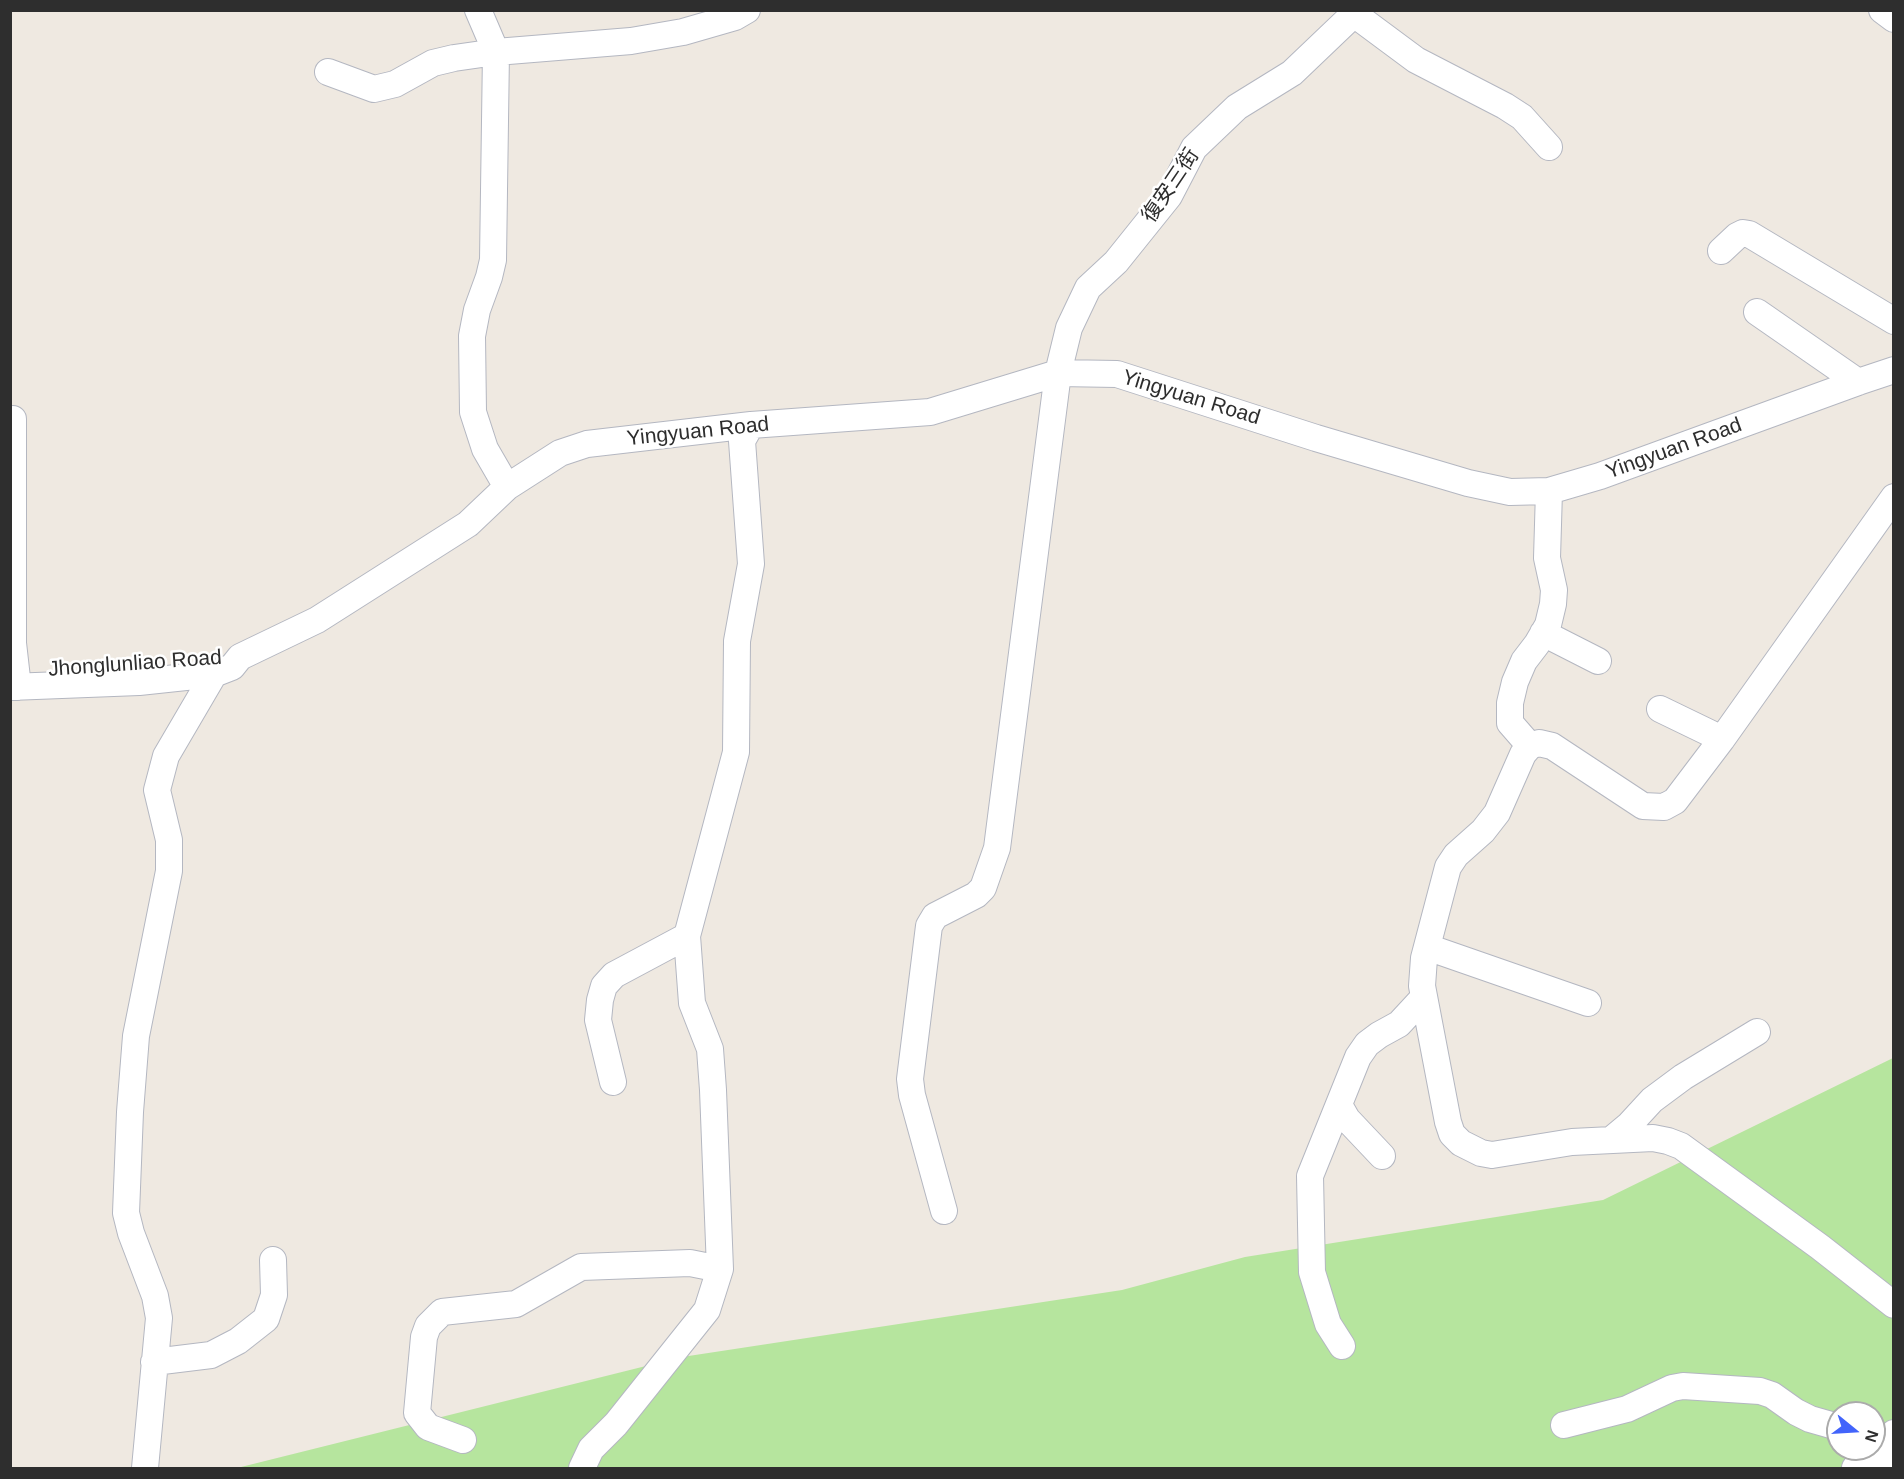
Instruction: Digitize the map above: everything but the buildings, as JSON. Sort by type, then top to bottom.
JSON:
[{"type":"street","points":[[478,10],[496,52],[493,260],[477,310],[472,336],[473,412],[485,449],[507,487]]},
{"type":"street","points":[[328,72],[374,89],[395,84],[433,63],[496,52],[631,41],[673,34],[735,17],[747,10]]},
{"type":"street","points":[[1882,10],[1893,19]]},
{"type":"street","points":[[1356,12],[1416,60],[1522,117],[1550,147]]},
{"type":"street","name":"復安三街","points":[[944,1211],[912,1095],[910,1079],[929,926],[935,916],[976,895],[983,888],[998,848],[1058,373],[1069,328],[1088,288],[1116,262],[1170,196],[1194,148],[1237,107],[1292,73],[1356,12]]},
{"type":"street","points":[[1721,250],[1737,236],[1743,233],[1749,234],[1893,321]]},
{"type":"street","points":[[1757,312],[1858,382]]},
{"type":"street","name":"Yingyuan Road","points":[[240,657],[317,620],[468,524],[507,487],[560,453],[587,444],[751,425],[930,412],[1058,373],[1117,374],[1468,483],[1510,492],[1549,491],[1600,477],[1893,370]]},
{"type":"street","points":[[13,419],[12,642],[14,680]]},
{"type":"street","points":[[582,1468],[591,1449],[616,1424],[707,1310],[720,1269],[714,1090],[710,1049],[692,1003],[687,936],[736,752],[737,641],[751,564],[742,441],[751,425]]},
{"type":"street","points":[[1530,746],[1510,723],[1510,703],[1515,682],[1524,661],[1548,625],[1554,590],[1547,558],[1549,491]]},
{"type":"street","points":[[1893,497],[1722,739],[1675,801],[1664,807],[1643,806],[1552,746],[1539,743],[1530,746],[1523,754],[1497,813],[1482,831],[1456,855],[1448,867],[1422,969],[1422,986],[1448,1122],[1452,1134],[1461,1143],[1481,1153],[1492,1155],[1562,1143],[1653,1138],[1668,1140],[1681,1146],[1820,1247],[1893,1305]]},
{"type":"street","points":[[1543,633],[1598,661]]},
{"type":"street","name":"Jhonglunliao Road","points":[[14,680],[209,662],[228,656],[240,657]]},
{"type":"street","name":"Jhonglunliao Road","points":[[14,680],[139,682],[214,674],[232,667],[240,657]]},
{"type":"street","points":[[145,1468],[159,1318],[155,1296],[131,1233],[126,1213],[136,1036],[169,871],[169,840],[157,790],[166,756],[214,674]]},
{"type":"street","points":[[1660,708],[1722,739]]},
{"type":"street","points":[[613,1082],[598,1020],[604,986],[614,975],[687,936]]},
{"type":"street","points":[[1428,947],[1588,1004]]},
{"type":"street","points":[[1342,1346],[1328,1323],[1312,1272],[1310,1176],[1354,1066],[1367,1044],[1399,1024],[1424,997]]},
{"type":"street","points":[[1611,1140],[1629,1125],[1652,1100],[1683,1077],[1757,1032]]},
{"type":"street","points":[[1339,1105],[1347,1119],[1382,1156]]},
{"type":"street","points":[[154,1362],[211,1355],[238,1341],[266,1319],[274,1295],[273,1260]]},
{"type":"street","points":[[463,1440],[428,1427],[417,1413],[424,1337],[428,1326],[442,1312],[516,1304],[581,1267],[690,1263],[720,1269]]},
{"type":"street","points":[[1564,1425],[1627,1409],[1672,1388],[1683,1386],[1760,1391],[1772,1395],[1810,1419],[1826,1424]]},
{"type":"green space","points":[[1893,1058],[1893,1468],[237,1468],[682,1357],[1122,1290],[1245,1257],[1603,1200]]}]
